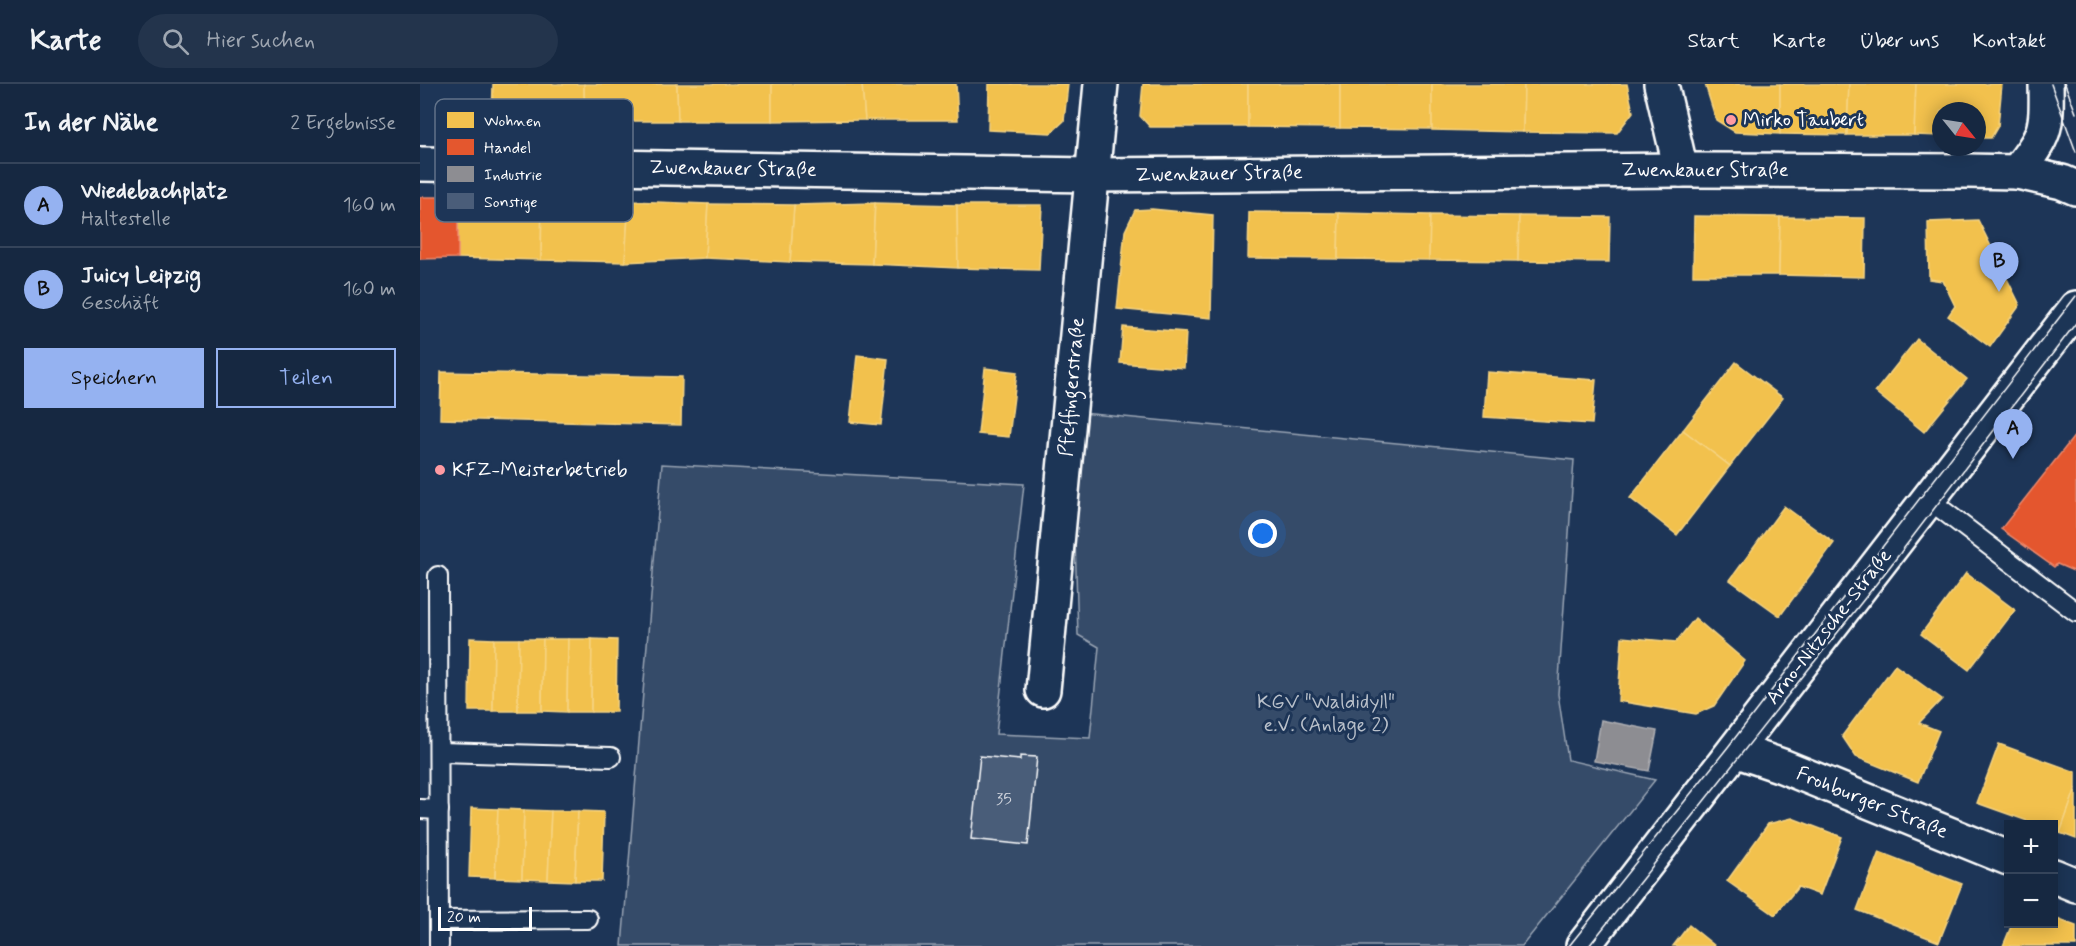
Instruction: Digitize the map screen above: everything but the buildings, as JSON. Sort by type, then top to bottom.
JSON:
[{"type":"street","name":"Pfeffingerstraße","points":[[1043,690],[1101,84]]},
{"type":"street","points":[[1661,84],[1681,170]]},
{"type":"street","points":[[2017,172],[2038,144],[2047,124],[2046,84]]},
{"type":"street","name":"Zwenkauer Straße","points":[[420,164],[435,164]]},
{"type":"street","name":"Zwenkauer Straße","points":[[633,167],[1092,175],[1681,170],[2017,172],[2062,182],[2076,188]]},
{"type":"street","name":"Arno-Nitzsche-Straße","points":[[1582,946],[2076,308]]},
{"type":"street","name":"Frohburger Straße","points":[[1735,750],[1782,766],[2004,856]]},
{"type":"street","points":[[2058,878],[2076,885]]},
{"type":"lane","points":[[1928,499],[2076,612]]},
{"type":"lane","points":[[438,576],[439,946]]},
{"type":"lane","points":[[440,752],[611,758]]},
{"type":"lane","points":[[420,809],[439,810]]},
{"type":"lane","points":[[439,921],[588,919]]},
{"type":"green space","name":"KGV \"Waldidyll\" e.V. (Anlage 2)","points":[[1071,412],[1574,460],[1558,694],[1568,760],[1655,780],[1522,946],[622,946],[662,464],[1024,484],[996,734],[1090,738],[1099,647],[1078,635]]},
{"type":"tram line","points":[[2051,84],[2076,152]]},
{"type":"tram line","points":[[2065,84],[2076,113]]},
{"type":"tram line","points":[[1569,946],[1728,747],[2076,296]]},
{"type":"tram line","points":[[1589,946],[1888,569],[2076,323]]},
{"type":"place","name":"Mirko Taubert","points":[[1731,120]]},
{"type":"place","name":"Juicy Leipzig","points":[[1999,292]]},
{"type":"place","name":"Wiedebachplatz","points":[[2013,459]]},
{"type":"place","name":"KFZ-Meisterbetrieb","points":[[440,470]]}]
